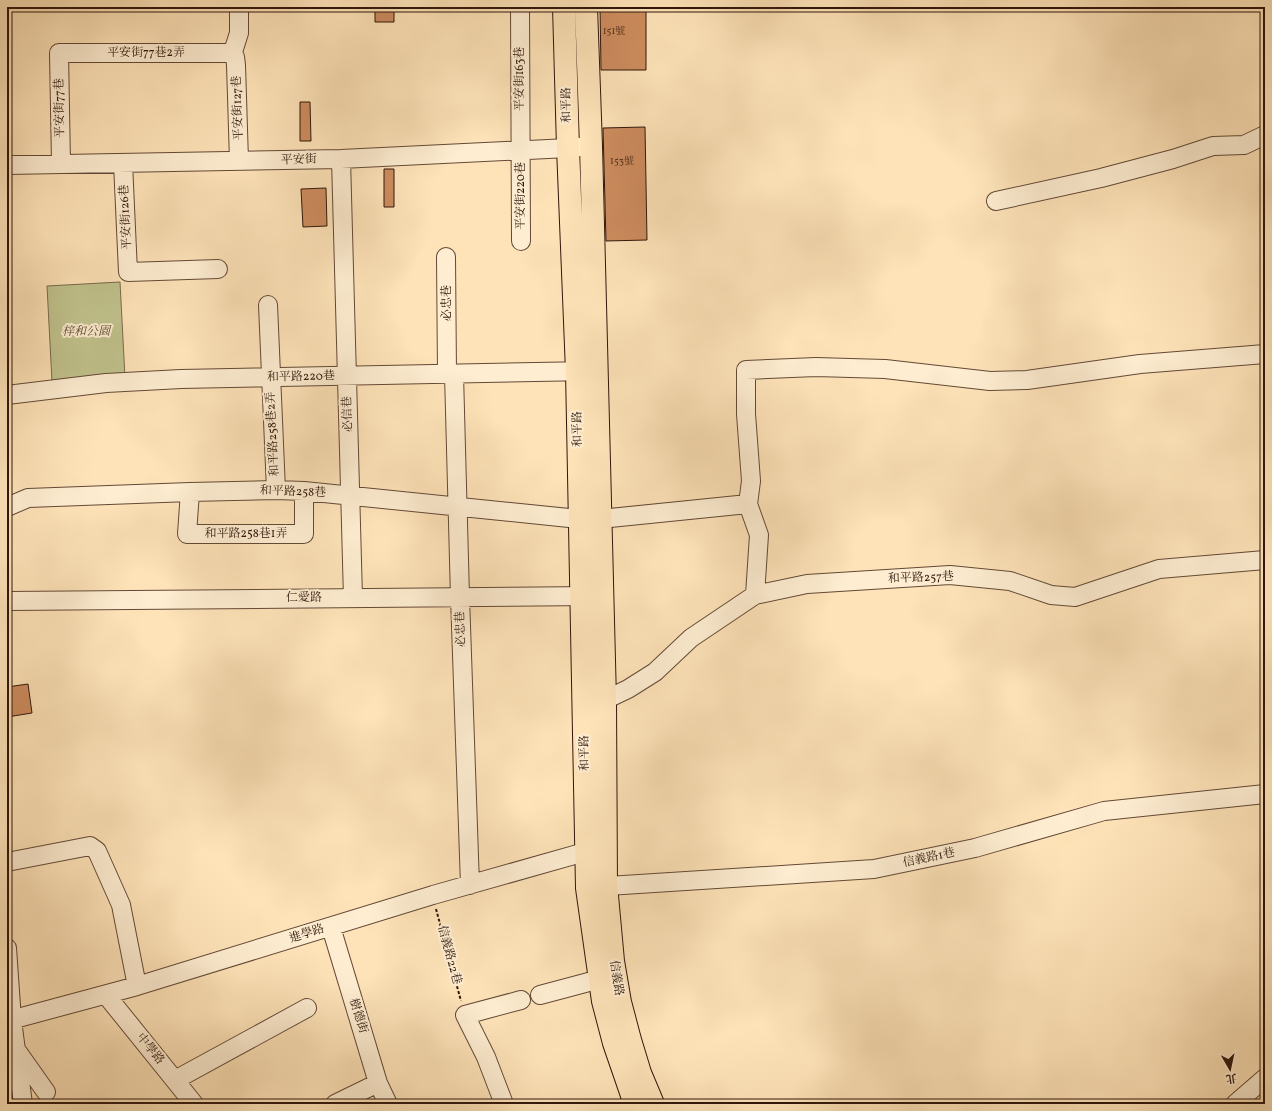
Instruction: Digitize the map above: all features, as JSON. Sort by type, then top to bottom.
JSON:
[{"type":"main road","name":"和平路","points":[[564,7],[568,148],[587,371]]},
{"type":"main road","name":"和平路","points":[[586,7],[591,146],[587,371],[596,849]]},
{"type":"main road","name":"和平路","points":[[592,596],[605,700],[596,849]]},
{"type":"main road","name":"信義路","points":[[596,849],[600,979],[603,1000],[614,1043],[635,1104]]},
{"type":"main road","name":"信義路","points":[[597,887],[620,1002],[640,1072],[653,1104]]},
{"type":"street","points":[[232,55],[239,33],[239,7]]},
{"type":"street","name":"平安街163巷","points":[[520,7],[520,150]]},
{"type":"street","name":"平安街77巷2弄","points":[[59,53],[230,53],[232,55]]},
{"type":"street","name":"平安街77巷","points":[[59,53],[61,164]]},
{"type":"street","name":"平安街127巷","points":[[232,55],[235,57],[236,65],[239,162]]},
{"type":"street","points":[[996,201],[1101,178],[1173,159],[1213,146],[1244,145],[1265,135]]},
{"type":"street","name":"平安街","points":[[7,165],[341,159],[591,146]]},
{"type":"street","name":"平安街220巷","points":[[520,150],[521,241]]},
{"type":"street","name":"必信巷","points":[[341,159],[353,598]]},
{"type":"street","name":"平安街126巷","points":[[123,163],[128,272],[218,269]]},
{"type":"street","name":"必忠巷","points":[[446,257],[450,374],[458,506],[470,885]]},
{"type":"street","name":"和平路258巷2弄","points":[[268,305],[276,490]]},
{"type":"street","points":[[755,595],[759,536],[748,504],[751,481],[746,414],[746,370],[816,367],[884,369],[990,381],[1027,380],[1140,364],[1265,354]]},
{"type":"street","name":"和平路220巷","points":[[7,395],[106,383],[181,379],[587,371]]},
{"type":"street","name":"和平路258巷","points":[[7,507],[28,498],[276,490],[350,495],[590,519],[748,504]]},
{"type":"street","name":"和平路258巷1弄","points":[[190,492],[187,534],[304,534],[304,491]]},
{"type":"street","name":"和平路257巷","points":[[605,700],[628,689],[655,672],[691,638],[755,595],[807,584],[950,575],[1010,581],[1051,595],[1075,597],[1159,569],[1265,560]]},
{"type":"street","name":"仁愛路","points":[[7,601],[592,596]]},
{"type":"street","name":"信義路1巷","points":[[597,887],[874,869],[975,848],[1104,811],[1265,794]]},
{"type":"street","points":[[7,862],[90,846],[97,851],[121,905],[137,986]]},
{"type":"street","name":"進學路","points":[[10,1021],[137,986],[433,895],[596,849]]},
{"type":"street","name":"樹德街","points":[[331,927],[378,1083],[388,1104]]},
{"type":"street","points":[[7,948],[12,1051],[23,1104]]},
{"type":"street","points":[[540,995],[600,979]]},
{"type":"street","name":"中學路","points":[[106,995],[194,1104]]},
{"type":"street","points":[[504,1104],[486,1057],[465,1016],[521,1000]]},
{"type":"street","points":[[176,1080],[307,1008]]},
{"type":"street","points":[[12,1051],[46,1092]]},
{"type":"street","points":[[1235,1104],[1265,1078]]},
{"type":"street","points":[[335,1104],[378,1083]]},
{"type":"path","name":"信義路22巷","points":[[433,895],[465,1016]]},
{"type":"green space","name":"梓和公園","points":[[120,282],[125,378],[52,382],[47,286]]},
{"type":"building","points":[[375,7],[394,7],[394,22],[375,22]]},
{"type":"building","points":[[600,7],[646,7],[646,70],[601,70]]},
{"type":"building","points":[[300,102],[310,102],[311,141],[300,141]]},
{"type":"building","points":[[645,127],[647,240],[606,241],[603,128]]},
{"type":"building","points":[[384,169],[394,169],[394,207],[384,207]]},
{"type":"building","points":[[326,188],[327,226],[303,227],[301,189]]},
{"type":"building","points":[[28,684],[32,713],[7,717],[7,687]]}]
